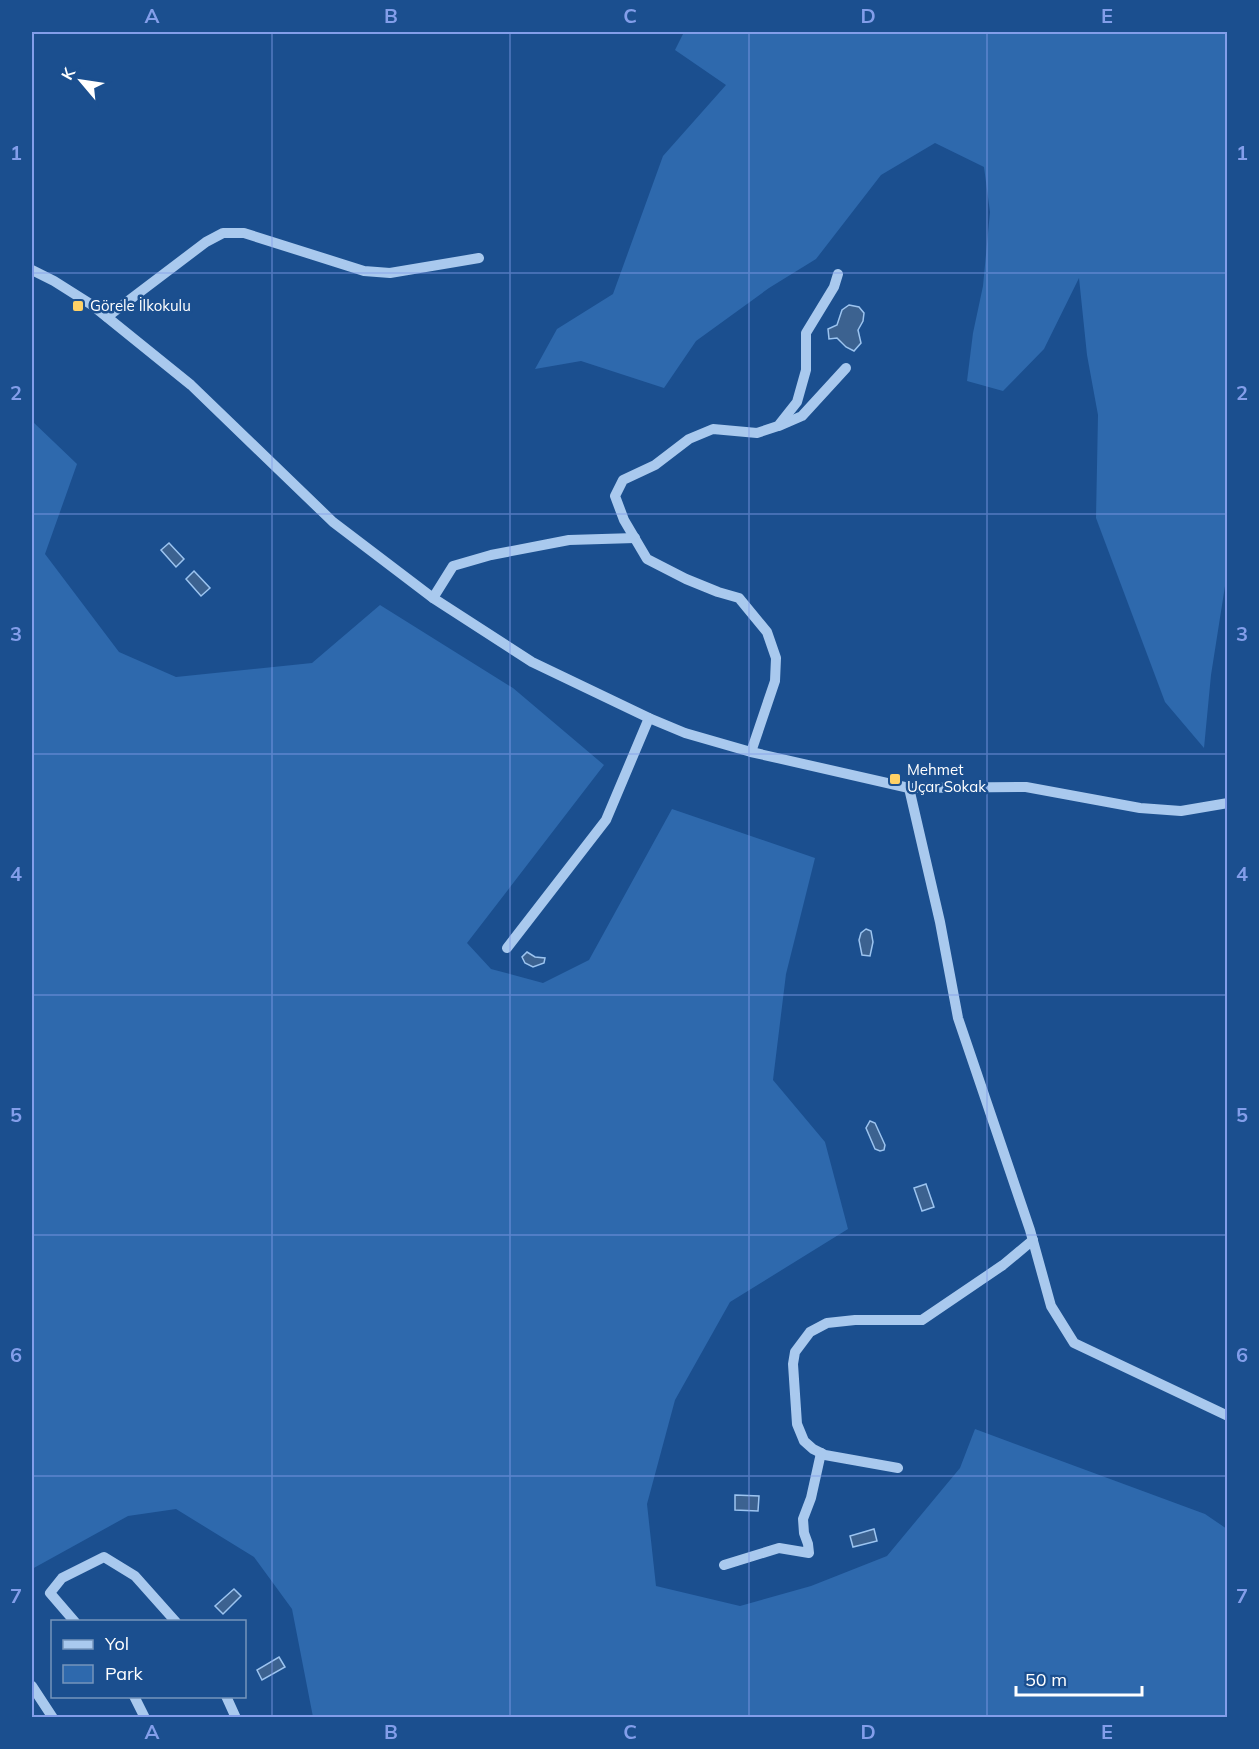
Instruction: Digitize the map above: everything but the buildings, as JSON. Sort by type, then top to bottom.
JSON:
[{"type":"street","points":[[106,316],[206,242],[223,233],[244,233],[364,272],[390,273],[479,258]]},
{"type":"street","points":[[32,270],[54,281],[106,316],[191,385],[333,522],[433,598],[532,662],[649,718],[685,733],[751,752],[909,788],[1026,787],[1140,808],[1181,811],[1227,804]]},
{"type":"street","points":[[778,426],[797,402],[806,370],[806,333],[834,287],[838,274]]},
{"type":"street","points":[[751,752],[775,681],[776,658],[766,632],[739,598],[686,579],[648,559],[624,520],[615,496],[623,480],[655,465],[689,439],[713,429],[757,433],[802,416],[846,368]]},
{"type":"street","points":[[433,598],[453,566],[492,555],[569,540],[635,538]]},
{"type":"street","points":[[507,948],[606,820],[649,718]]},
{"type":"street","points":[[909,788],[940,922],[958,1018],[1033,1240],[1051,1306],[1074,1342],[1227,1416]]},
{"type":"street","points":[[898,1468],[821,1453],[804,1442],[797,1424],[793,1364],[795,1352],[810,1332],[827,1323],[855,1320],[922,1320],[1004,1265],[1033,1240]]},
{"type":"street","points":[[724,1565],[779,1548],[803,1554],[809,1553],[803,1519],[821,1453]]},
{"type":"street","points":[[73,1620],[50,1593],[62,1578],[104,1557],[135,1576],[174,1620]]},
{"type":"street","points":[[32,1686],[53,1718]]},
{"type":"street","points":[[135,1698],[145,1718]]},
{"type":"street","points":[[227,1698],[236,1718]]},
{"type":"green space","points":[[684,32],[1227,32],[1228,567],[1211,675],[1204,748],[1165,702],[1096,518],[1098,415],[1087,355],[1079,278],[1044,349],[1003,391],[967,381],[973,333],[983,286],[990,212],[984,167],[935,143],[881,175],[816,259],[769,288],[696,341],[664,388],[581,361],[535,369],[557,329],[613,294],[663,156],[726,85],[675,50]]},
{"type":"green space","points":[[32,421],[77,464],[45,554],[119,652],[176,677],[312,663],[380,605],[513,688],[604,765],[467,943],[491,969],[543,983],[589,960],[672,809],[815,858],[786,974],[773,1080],[825,1142],[848,1229],[730,1302],[675,1400],[647,1504],[656,1586],[740,1606],[811,1586],[887,1556],[960,1468],[975,1429],[1205,1514],[1227,1529],[1227,1717],[313,1717],[292,1609],[254,1557],[176,1509],[128,1516],[32,1569]]},
{"type":"shaded area","points":[[849,305],[859,307],[864,313],[858,330],[861,343],[854,351],[837,338],[829,339],[828,329],[837,325],[842,310]]},
{"type":"shaded area","points":[[169,543],[184,559],[176,567],[161,550]]},
{"type":"shaded area","points":[[194,571],[210,588],[201,596],[186,579]]},
{"type":"shaded area","points":[[866,929],[871,931],[873,942],[870,956],[862,955],[859,940],[861,933]]},
{"type":"shaded area","points":[[527,952],[535,957],[545,958],[544,963],[533,967],[525,963],[522,957]]},
{"type":"shaded area","points":[[870,1121],[875,1123],[885,1145],[884,1150],[875,1149],[866,1128]]},
{"type":"shaded area","points":[[926,1184],[934,1207],[922,1211],[914,1188]]},
{"type":"shaded area","points":[[735,1495],[759,1496],[758,1511],[735,1510]]},
{"type":"shaded area","points":[[874,1529],[877,1541],[853,1547],[850,1536]]},
{"type":"shaded area","points":[[234,1589],[241,1596],[223,1614],[215,1606]]},
{"type":"shaded area","points":[[279,1657],[285,1667],[262,1680],[257,1670]]},
{"type":"place","name":"Görele İlkokulu","points":[[78,306]]},
{"type":"place","name":"Mehmet Uçar Sokak","points":[[895,779]]}]
